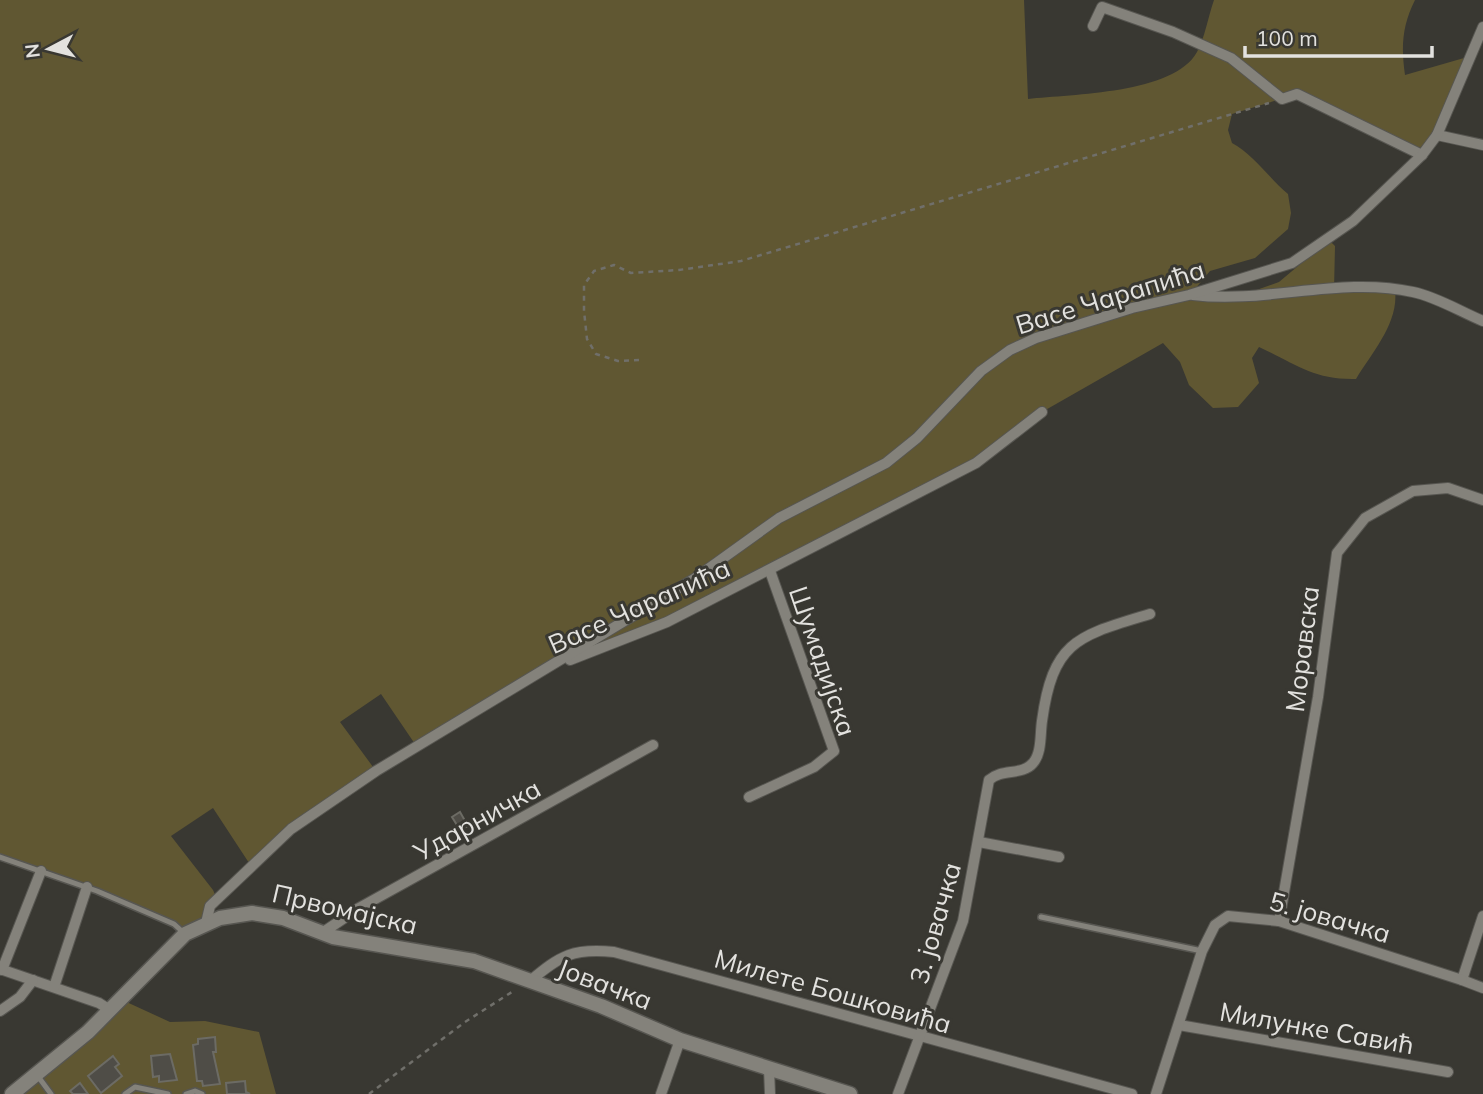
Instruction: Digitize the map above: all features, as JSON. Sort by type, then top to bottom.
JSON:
[{"type":"main road","name":"Првомајска","points":[[12,1094],[110,1010],[185,933],[234,914],[257,914],[289,920],[322,933],[474,961],[530,981]]},
{"type":"main road","name":"Јовачка","points":[[530,981],[601,1006],[680,1040],[849,1094]]},
{"type":"street","points":[[1114,0],[1116,12]]},
{"type":"street","points":[[1093,26],[1102,7],[1173,32],[1231,58],[1282,99],[1297,94],[1422,155]]},
{"type":"street","name":"Васе Чарапића","points":[[544,671],[694,579],[779,518],[886,463],[916,438],[981,371],[1010,351],[1036,338],[1292,263],[1353,221],[1422,155],[1437,135],[1483,27]]},
{"type":"street","points":[[1437,135],[1483,145]]},
{"type":"street","points":[[1189,295],[1228,300],[1365,287],[1415,292],[1483,321]]},
{"type":"street","name":"Васе Чарапића","points":[[544,671],[667,622],[769,571],[976,463],[1042,412]]},
{"type":"street","name":"Моравска","points":[[1279,921],[1318,697],[1336,553],[1365,518],[1413,491],[1448,488],[1483,500]]},
{"type":"street","name":"Шумадијска","points":[[749,797],[814,767],[834,751],[769,571]]},
{"type":"street","name":"3. јовачка","points":[[898,1094],[963,920],[989,780],[1000,773],[1026,769],[1037,757],[1046,692],[1060,657],[1082,638],[1150,614]]},
{"type":"street","points":[[206,923],[210,906],[291,829],[376,771],[544,671]]},
{"type":"street","name":"Ударничка","points":[[322,933],[359,908],[653,746]]},
{"type":"street","name":"3. јовачка","points":[[979,842],[1059,857]]},
{"type":"street","points":[[41,871],[1,970],[99,1003],[110,1010]]},
{"type":"street","points":[[54,988],[87,887]]},
{"type":"street","name":"5. јовачка","points":[[1156,1094],[1202,951],[1215,925],[1228,916],[1279,921],[1483,988]]},
{"type":"street","points":[[1462,980],[1483,916]]},
{"type":"street","name":"Милете Бошковића","points":[[530,981],[554,961],[584,949],[614,952],[1132,1094]]},
{"type":"street","points":[[0,1011],[20,997],[33,980]]},
{"type":"street","name":"Милунке Савић","points":[[1179,1025],[1448,1072]]},
{"type":"street","points":[[661,1094],[680,1040]]},
{"type":"street","points":[[769,1069],[770,1094]]},
{"type":"lane","points":[[0,857],[87,887],[174,924],[185,933]]},
{"type":"lane","points":[[1041,917],[1202,951]]},
{"type":"lane","points":[[37,1075],[51,1094]]},
{"type":"lane","points":[[125,1094],[135,1087],[169,1094]]},
{"type":"lane","points":[[186,1094],[195,1091],[202,1094]]},
{"type":"path","points":[[639,360],[618,361],[596,354],[587,339],[584,285],[594,271],[614,265],[631,273],[678,270],[741,261],[1282,99]]},
{"type":"path","name":"Јовачка","points":[[369,1094],[465,1022],[530,981]]},
{"type":"shaded area","points":[[0,0],[1024,0],[1028,99],[1120,89],[1167,76],[1185,66],[1197,52],[1214,0],[1415,0],[1407,19],[1404,37],[1405,75],[1464,58],[1466,66],[1422,155],[1297,94],[1232,114],[1228,130],[1232,143],[1247,153],[1288,194],[1291,213],[1288,229],[1255,258],[1210,271],[1190,295],[1228,300],[1279,282],[1329,240],[1335,246],[1334,290],[1395,290],[1389,326],[1356,379],[1316,374],[1259,347],[1252,358],[1259,383],[1238,407],[1213,408],[1189,385],[1180,362],[1163,343],[1042,412],[976,463],[667,622],[543,671],[417,747],[381,694],[340,722],[376,771],[291,829],[251,866],[213,808],[171,836],[217,899],[206,923],[180,929],[97,891],[0,857]]},
{"type":"shaded area","points":[[120,999],[170,1022],[205,1021],[259,1032],[276,1094],[12,1094]]},
{"type":"building","points":[[460,812],[468,826],[460,830],[452,817]]},
{"type":"building","points":[[215,1037],[216,1052],[213,1052],[220,1084],[203,1086],[202,1081],[197,1081],[193,1045],[198,1044],[198,1039]]},
{"type":"building","points":[[170,1054],[177,1080],[159,1082],[159,1076],[153,1077],[151,1056]]},
{"type":"building","points":[[113,1056],[119,1064],[115,1067],[122,1076],[101,1093],[88,1076]]},
{"type":"building","points":[[245,1081],[246,1092],[250,1094],[227,1094],[226,1083]]},
{"type":"building","points":[[80,1083],[88,1094],[73,1094],[70,1091]]}]
